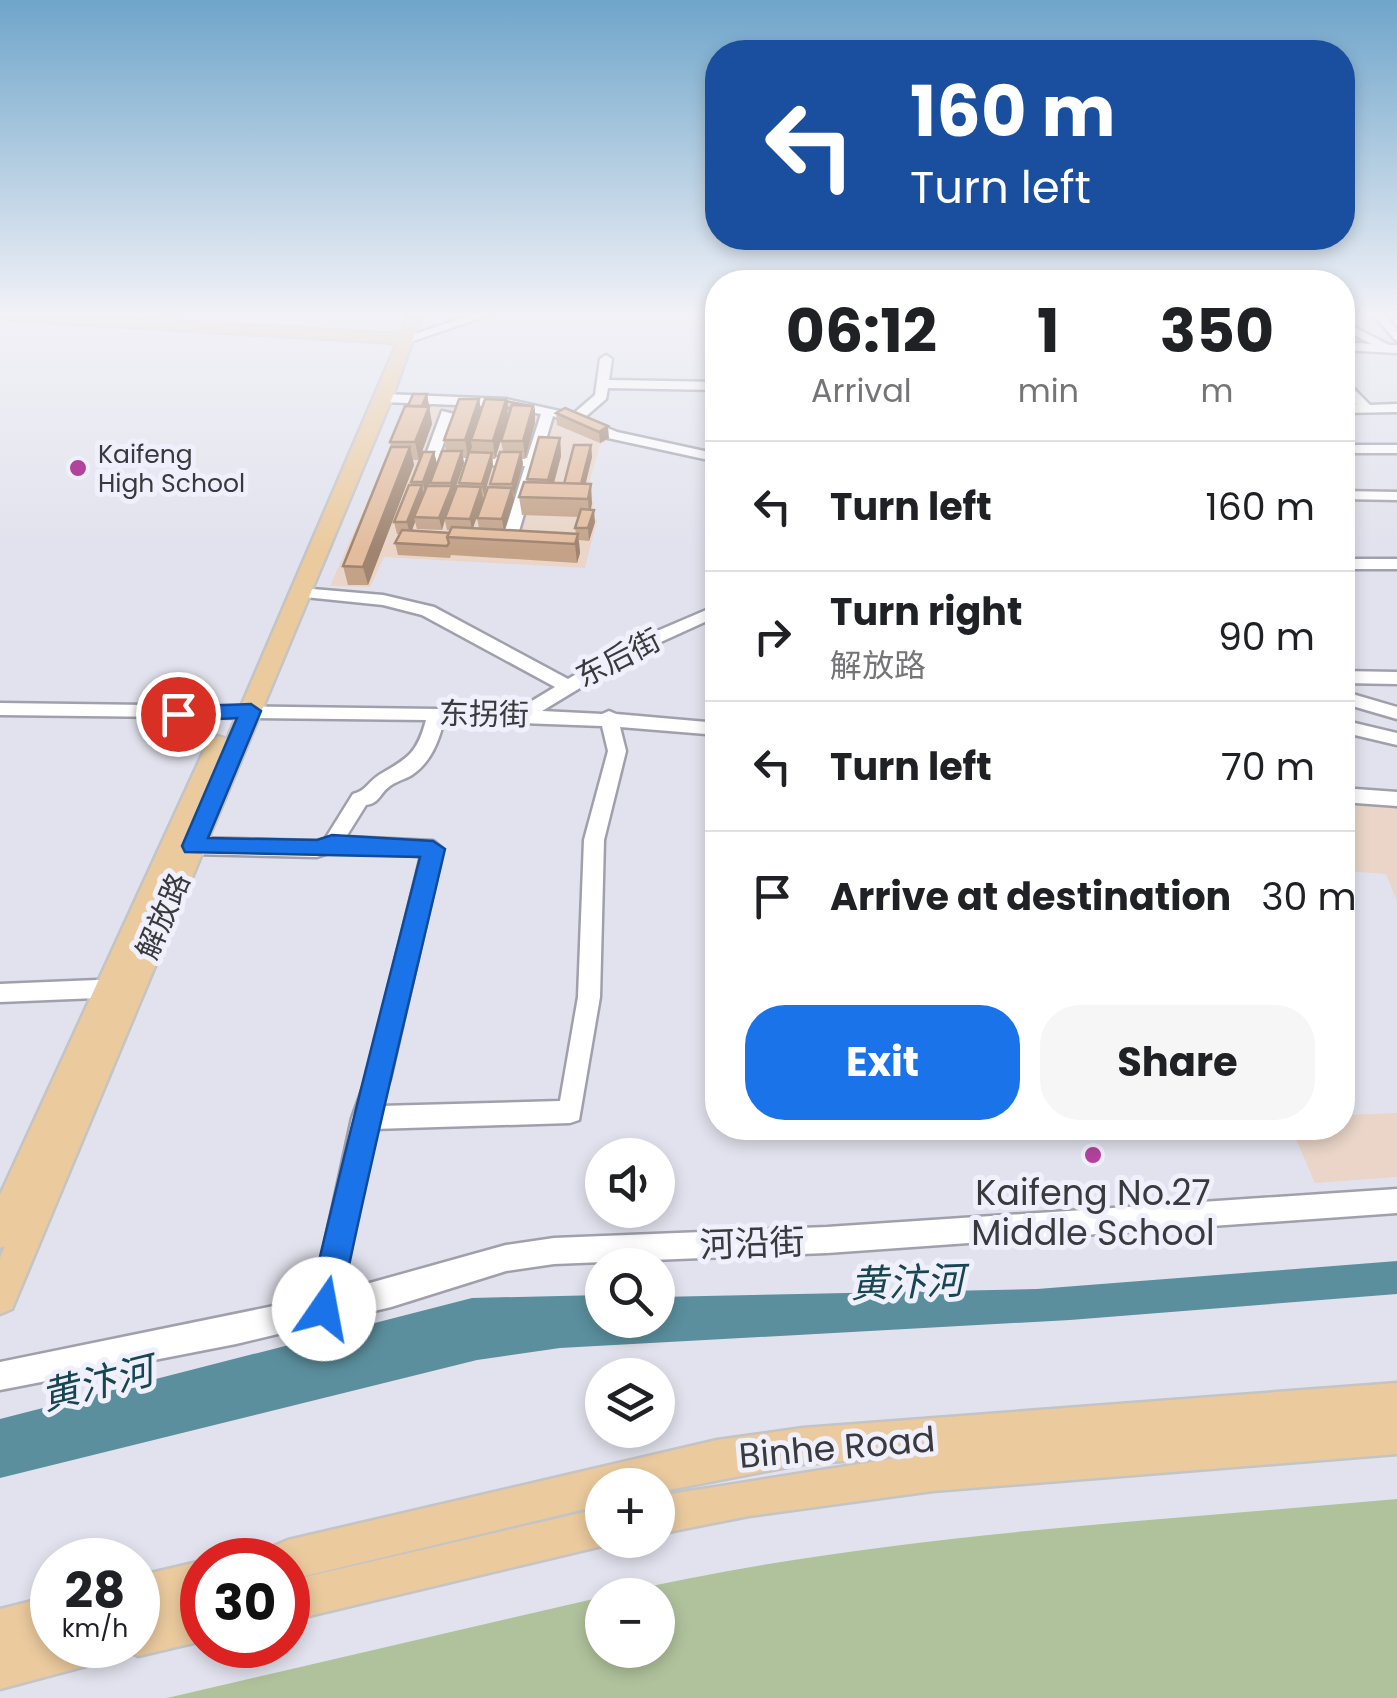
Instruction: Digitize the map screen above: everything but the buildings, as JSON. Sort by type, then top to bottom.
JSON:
[{"type":"main road","name":"解放路","points":[[0,1297],[121,988],[376,391]]},
{"type":"main road","name":"解放路","points":[[0,1232],[193,846],[242,711],[301,593],[386,391]]},
{"type":"main road","name":"Binhe Road","points":[[310,1555],[666,1470],[803,1446],[1397,1401]]},
{"type":"main road","name":"Binhe Road","points":[[675,1512],[783,1490],[938,1470],[1397,1436]]},
{"type":"main road","points":[[310,1596],[585,1532]]},
{"type":"main road","points":[[0,1629],[30,1622]]},
{"type":"main road","points":[[0,1668],[30,1661]]},
{"type":"street","points":[[574,420],[596,402],[601,391]]},
{"type":"street","points":[[1355,396],[1366,409]]},
{"type":"street","points":[[384,398],[482,400],[548,412],[613,435],[705,455]]},
{"type":"street","points":[[1355,409],[1397,408]]},
{"type":"street","points":[[512,531],[548,412]]},
{"type":"street","points":[[447,414],[431,460],[553,453]]},
{"type":"street","points":[[1355,449],[1397,450]]},
{"type":"street","points":[[1355,495],[1397,496]]},
{"type":"street","points":[[1355,564],[1397,564]]},
{"type":"street","points":[[301,593],[383,600],[428,611],[566,685]]},
{"type":"street","name":"东后街","points":[[523,714],[566,685],[705,616]]},
{"type":"street","points":[[1355,676],[1397,678]]},
{"type":"street","points":[[1355,701],[1397,712]]},
{"type":"street","name":"东拐街","points":[[0,709],[150,716],[242,711],[523,714],[609,717],[705,728]]},
{"type":"street","points":[[332,844],[360,798],[370,798],[380,782],[390,774],[404,772],[428,746],[437,713]]},
{"type":"street","points":[[364,1118],[570,1112],[589,997],[594,840],[617,751],[609,717]]},
{"type":"street","points":[[1355,729],[1397,739]]},
{"type":"street","points":[[1355,796],[1397,799]]},
{"type":"street","points":[[193,846],[317,849],[332,844],[433,849],[378,1079],[364,1118],[324,1309]]},
{"type":"street","points":[[0,993],[121,988]]},
{"type":"street","name":"河沿街","points":[[0,1376],[324,1309],[506,1258],[554,1251],[827,1240],[1397,1200]]},
{"type":"shaded area","points":[[411,403],[504,405],[560,416],[612,438],[600,445],[584,501],[594,502],[590,519],[597,520],[585,568],[384,557],[370,587],[330,586]]},
{"type":"shaded area","points":[[1355,801],[1397,803],[1397,901],[1386,874],[1355,872]]},
{"type":"shaded area","points":[[1397,1113],[1397,1177],[1315,1183],[1296,1140],[1355,1140],[1355,1115]]},
{"type":"green space","points":[[1397,1499],[1397,1698],[167,1698],[310,1668],[310,1665],[585,1601],[585,1668],[675,1668],[675,1582],[805,1558],[1101,1524]]},
{"type":"water","points":[[1397,1261],[1397,1294],[1070,1320],[560,1348],[477,1360],[0,1478],[0,1419],[472,1298],[585,1295],[585,1338],[675,1338],[675,1297],[1037,1289]]},
{"type":"place","name":"Kaifeng High School","points":[[78,468]]},
{"type":"place","name":"Kaifeng No.27 Middle School","points":[[1093,1155]]},
{"type":"route","points":[[178,714],[251,711],[193,846],[317,849],[332,844],[433,849],[378,1079],[364,1118],[324,1309]]},
{"type":"water label","name":"黄汴河","points":[[907,1282]]},
{"type":"water label","name":"黄汴河","points":[[97,1383]]}]
